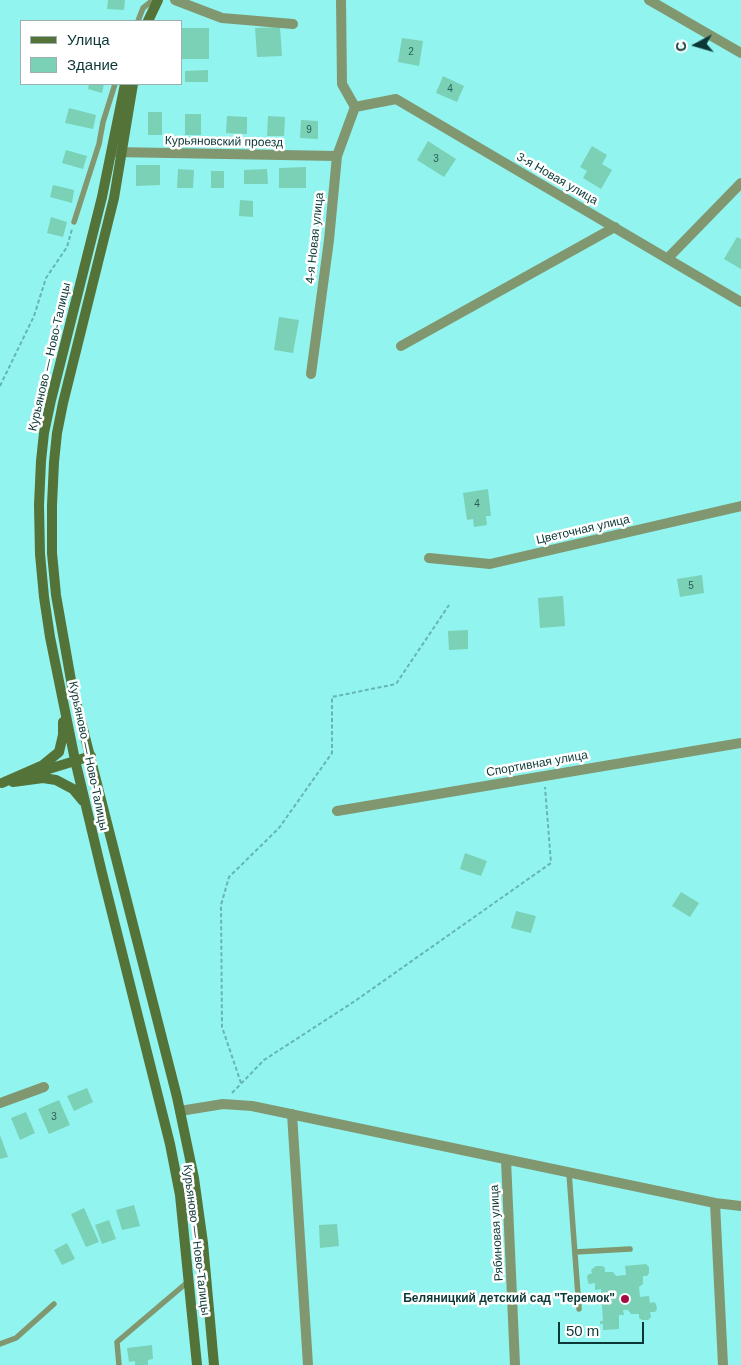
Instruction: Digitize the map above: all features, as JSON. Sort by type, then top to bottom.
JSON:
[{"type":"main road","points":[[150,20],[158,0]]},
{"type":"main road","points":[[116,152],[125,85]]},
{"type":"main road","points":[[116,152],[133,85]]},
{"type":"main road","name":"Курьяново — Ново-Талицы","points":[[116,152],[114,198],[62,403],[54,462],[52,553],[56,595],[72,686],[180,1111],[194,1178],[203,1243],[214,1365]]},
{"type":"main road","name":"Курьяново — Ново-Талицы","points":[[116,152],[102,197],[50,400],[41,462],[39,505],[40,554],[46,613],[75,760],[170,1144],[180,1195],[197,1365]]},
{"type":"main road","points":[[1,783],[43,765],[59,752],[63,735],[60,689]]},
{"type":"main road","points":[[1,783],[91,756]]},
{"type":"main road","points":[[1,783],[43,778],[56,780],[73,789],[85,803]]},
{"type":"street","points":[[175,0],[222,18],[293,24]]},
{"type":"street","points":[[340,0],[342,84],[355,107]]},
{"type":"street","points":[[649,0],[741,53]]},
{"type":"street","name":"3-я Новая улица","points":[[355,107],[396,99],[741,302]]},
{"type":"street","name":"4-я Новая улица","points":[[311,374],[337,156],[355,107]]},
{"type":"street","name":"Курьяновский проезд","points":[[116,152],[337,156]]},
{"type":"street","points":[[668,258],[741,183]]},
{"type":"street","points":[[401,346],[615,227]]},
{"type":"street","name":"Цветочная улица","points":[[429,558],[490,564],[741,506]]},
{"type":"street","name":"Спортивная улица","points":[[338,811],[741,743]]},
{"type":"street","points":[[0,1103],[44,1087]]},
{"type":"street","points":[[180,1111],[224,1104],[252,1106],[715,1203],[741,1206]]},
{"type":"street","points":[[292,1114],[308,1365]]},
{"type":"street","name":"Рябиновая улица","points":[[506,1160],[515,1365]]},
{"type":"street","points":[[715,1203],[724,1365]]},
{"type":"lane","points":[[138,20],[143,8],[153,0]]},
{"type":"lane","points":[[74,222],[100,144],[103,122],[115,85]]},
{"type":"lane","points":[[570,1173],[579,1309]]},
{"type":"lane","points":[[575,1252],[630,1248]]},
{"type":"lane","points":[[119,1365],[117,1342],[190,1280]]},
{"type":"lane","points":[[0,1344],[16,1338],[54,1304]]},
{"type":"path","points":[[0,386],[34,316],[46,278],[67,247],[74,222]]},
{"type":"path","points":[[241,1083],[222,1027],[221,905],[229,877],[279,828],[332,753],[332,697],[396,684],[449,605]]},
{"type":"path","points":[[230,1094],[264,1060],[355,1001],[551,863],[544,776]]},
{"type":"building","points":[[108,0],[125,0],[124,10],[107,9]]},
{"type":"building","points":[[280,27],[282,56],[257,57],[255,28]]},
{"type":"building","points":[[182,28],[209,28],[209,59],[182,59]]},
{"type":"building","points":[[402,38],[423,41],[419,66],[398,62]]},
{"type":"building","points":[[208,70],[208,82],[185,82],[185,71]]},
{"type":"building","points":[[443,76],[464,86],[457,102],[436,93]]},
{"type":"building","points":[[89,85],[104,85],[102,93],[88,89]]},
{"type":"building","points":[[69,108],[96,115],[93,129],[65,123]]},
{"type":"building","points":[[148,112],[162,112],[162,135],[148,135]]},
{"type":"building","points":[[185,114],[201,114],[201,135],[185,135]]},
{"type":"building","points":[[227,116],[247,117],[247,134],[226,133]]},
{"type":"building","points":[[268,116],[285,117],[284,136],[267,136]]},
{"type":"building","points":[[301,120],[318,121],[318,139],[300,138]]},
{"type":"building","points":[[428,141],[456,159],[444,177],[417,160]]},
{"type":"building","points":[[592,146],[607,155],[602,164],[612,170],[601,189],[583,178],[587,171],[580,167]]},
{"type":"building","points":[[66,150],[87,156],[83,169],[62,163]]},
{"type":"building","points":[[136,165],[160,165],[160,185],[136,186]]},
{"type":"building","points":[[306,167],[306,188],[279,188],[279,168]]},
{"type":"building","points":[[178,169],[194,170],[193,188],[177,188]]},
{"type":"building","points":[[267,169],[268,184],[244,184],[244,170]]},
{"type":"building","points":[[211,171],[224,171],[224,188],[211,188]]},
{"type":"building","points":[[53,185],[74,190],[72,203],[50,197]]},
{"type":"building","points":[[240,200],[253,201],[253,217],[239,216]]},
{"type":"building","points":[[51,217],[67,222],[63,237],[47,233]]},
{"type":"building","points":[[737,237],[741,239],[741,269],[724,259]]},
{"type":"building","points":[[279,317],[299,320],[293,353],[274,350]]},
{"type":"building","points":[[488,489],[491,516],[486,516],[487,525],[474,527],[473,519],[467,520],[463,493]]},
{"type":"building","points":[[702,575],[704,593],[680,597],[677,579]]},
{"type":"building","points":[[563,596],[565,626],[540,628],[538,598]]},
{"type":"building","points":[[468,630],[468,649],[449,650],[448,631]]},
{"type":"building","points":[[465,853],[487,861],[481,876],[460,869]]},
{"type":"building","points":[[681,892],[699,903],[690,917],[672,906]]},
{"type":"building","points":[[516,911],[536,916],[531,933],[511,928]]},
{"type":"building","points":[[87,1088],[93,1102],[74,1111],[67,1096]]},
{"type":"building","points":[[59,1100],[70,1125],[49,1134],[38,1109]]},
{"type":"building","points":[[26,1112],[35,1133],[20,1140],[11,1118]]},
{"type":"building","points":[[0,1135],[8,1157],[0,1159]]},
{"type":"building","points":[[134,1205],[140,1226],[122,1230],[116,1210]]},
{"type":"building","points":[[84,1208],[99,1242],[86,1247],[71,1214]]},
{"type":"building","points":[[109,1220],[116,1239],[102,1244],[95,1225]]},
{"type":"building","points":[[337,1224],[339,1246],[320,1248],[319,1225]]},
{"type":"building","points":[[67,1243],[75,1259],[62,1265],[54,1250]]},
{"type":"building","name":"Беляницкий детский сад \"Теремок\"","points":[[646,1264],[649,1267],[649,1273],[647,1276],[643,1276],[643,1284],[639,1287],[640,1297],[649,1296],[650,1303],[654,1302],[657,1309],[655,1312],[650,1312],[651,1317],[648,1320],[639,1318],[639,1314],[631,1314],[628,1310],[623,1310],[624,1315],[619,1315],[619,1329],[603,1330],[603,1324],[600,1324],[600,1321],[603,1321],[601,1289],[595,1290],[595,1283],[589,1284],[587,1276],[594,1273],[591,1270],[596,1266],[602,1266],[605,1268],[605,1272],[613,1272],[616,1276],[626,1275],[625,1266]]},
{"type":"building","points":[[152,1345],[153,1359],[148,1360],[148,1365],[135,1365],[135,1361],[129,1362],[127,1348]]},
{"type":"place","name":"Беляницкий детский сад \"Теремок\"","points":[[625,1299]]}]
